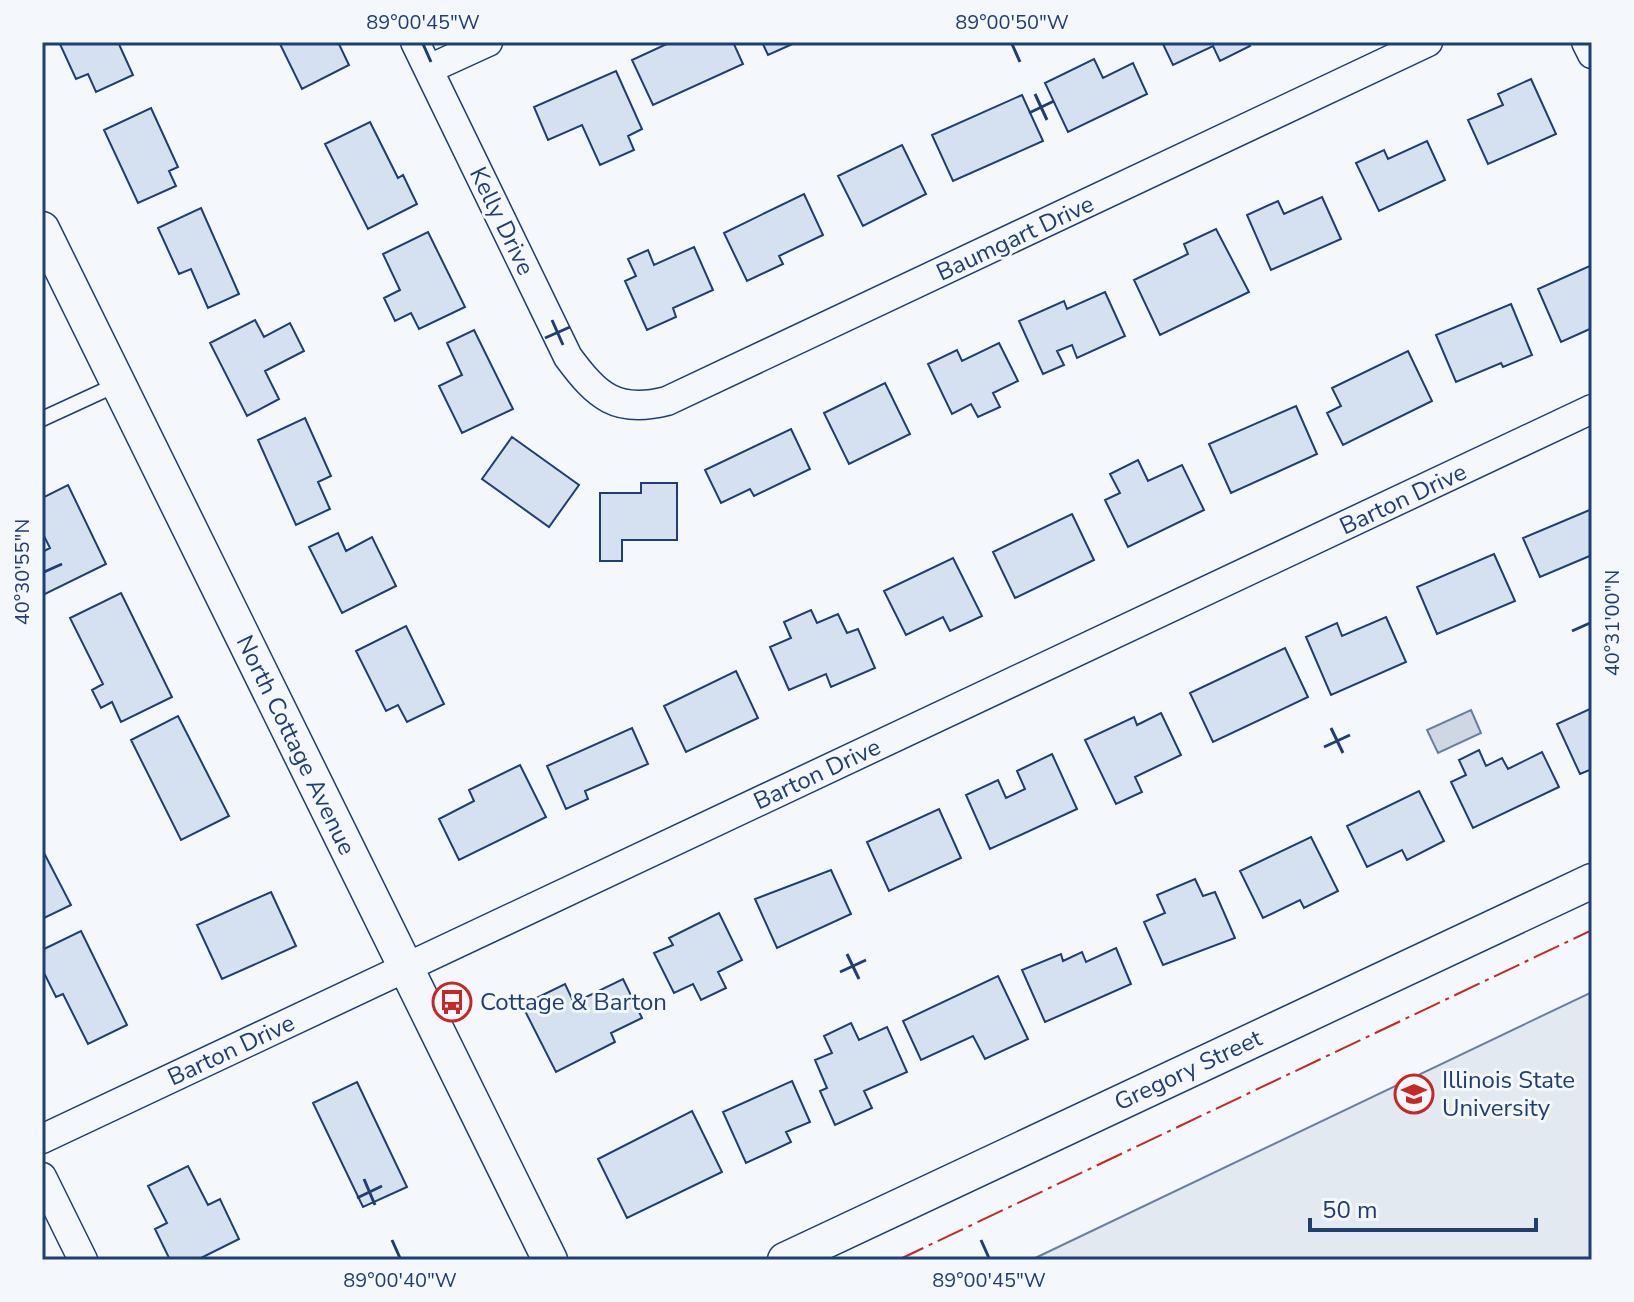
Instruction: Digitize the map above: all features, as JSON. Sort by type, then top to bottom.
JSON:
[{"type":"street","name":"Kelly Drive","points":[[415,42],[568,357],[599,393]]},
{"type":"street","points":[[429,69],[488,42]]},
{"type":"street","name":"Baumgart Drive","points":[[599,393],[619,404],[645,406],[667,401],[1428,42]]},
{"type":"street","points":[[1586,42],[1592,54]]},
{"type":"street","name":"North Cottage Avenue","points":[[42,229],[550,1260]]},
{"type":"street","name":"Barton Drive","points":[[42,1139],[1592,409]]},
{"type":"street","name":"Gregory Street","points":[[785,1260],[1592,881]]},
{"type":"street","points":[[42,1177],[83,1260]]},
{"type":"lane","points":[[42,419],[118,384]]},
{"type":"shaded area","points":[[1471,710],[1481,733],[1438,753],[1427,730]]},
{"type":"shaded area","name":"Illinois State University","points":[[1592,992],[1592,1260],[1031,1260]]},
{"type":"building","points":[[59,42],[118,42],[133,75],[96,92],[88,74],[76,79]]},
{"type":"building","points":[[279,42],[338,42],[349,65],[302,89]]},
{"type":"building","points":[[671,42],[733,42],[743,64],[653,105],[632,60]]},
{"type":"building","points":[[762,42],[797,42],[768,55]]},
{"type":"building","points":[[1162,42],[1248,42],[1250,46],[1220,61],[1213,46],[1173,65]]},
{"type":"building","points":[[1094,59],[1103,78],[1133,63],[1147,94],[1068,132],[1045,83]]},
{"type":"building","points":[[616,71],[642,129],[628,136],[634,150],[600,165],[582,125],[548,140],[534,107]]},
{"type":"building","points":[[1531,79],[1556,134],[1488,164],[1468,120],[1503,105],[1498,94]]},
{"type":"building","points":[[1022,95],[1043,141],[953,181],[932,135]]},
{"type":"building","points":[[151,108],[178,167],[169,171],[176,186],[138,203],[104,130]]},
{"type":"building","points":[[370,122],[398,178],[403,175],[417,204],[368,229],[325,144]]},
{"type":"building","points":[[1427,141],[1445,180],[1379,211],[1356,163],[1384,150],[1388,159]]},
{"type":"building","points":[[902,145],[926,194],[863,226],[838,176]]},
{"type":"building","points":[[804,194],[823,235],[779,256],[783,264],[747,281],[724,233]]},
{"type":"building","points":[[1322,197],[1341,239],[1271,270],[1247,215],[1278,201],[1284,214]]},
{"type":"building","points":[[201,208],[239,294],[208,308],[191,269],[179,274],[158,228]]},
{"type":"building","points":[[1216,229],[1249,292],[1160,335],[1134,280],[1188,254],[1184,244]]},
{"type":"building","points":[[428,232],[465,307],[419,329],[411,313],[395,321],[384,298],[400,290],[383,254]]},
{"type":"building","points":[[694,247],[713,290],[673,308],[676,317],[647,330],[625,281],[636,276],[628,259],[648,250],[654,265]]},
{"type":"building","points":[[1592,265],[1592,328],[1561,342],[1538,289]]},
{"type":"building","points":[[1105,292],[1125,336],[1077,358],[1072,345],[1057,351],[1064,365],[1043,374],[1019,321],[1064,301],[1067,309]]},
{"type":"building","points":[[1511,304],[1532,355],[1503,367],[1501,363],[1456,382],[1436,335]]},
{"type":"building","points":[[255,320],[264,337],[290,323],[304,351],[265,371],[279,399],[247,416],[210,343]]},
{"type":"building","points":[[474,330],[513,409],[462,433],[439,386],[462,375],[447,343]]},
{"type":"building","points":[[999,343],[1018,381],[993,393],[1000,407],[978,417],[971,404],[952,414],[928,364],[957,350],[962,361]]},
{"type":"building","points":[[1408,351],[1432,401],[1343,445],[1327,413],[1341,406],[1332,388]]},
{"type":"building","points":[[885,383],[910,434],[849,464],[824,413]]},
{"type":"building","points":[[1296,406],[1317,454],[1231,493],[1209,444]]},
{"type":"building","points":[[305,418],[331,476],[318,482],[330,509],[296,525],[258,440]]},
{"type":"building","points":[[791,429],[810,469],[754,496],[750,489],[721,503],[705,470]]},
{"type":"building","points":[[512,437],[579,485],[549,527],[482,479]]},
{"type":"building","points":[[1138,460],[1148,481],[1182,465],[1204,510],[1128,547],[1105,500],[1120,493],[1110,474]]},
{"type":"building","points":[[641,483],[677,483],[677,540],[622,540],[622,561],[600,561],[600,493],[641,493]]},
{"type":"building","points":[[68,485],[106,564],[43,595],[42,552],[50,548],[42,532],[42,498]]},
{"type":"building","points":[[1592,509],[1592,555],[1540,577],[1523,538]]},
{"type":"building","points":[[1072,514],[1094,560],[1015,598],[993,552]]},
{"type":"building","points":[[338,533],[346,551],[372,537],[396,586],[342,613],[309,547]]},
{"type":"building","points":[[1494,554],[1515,601],[1437,634],[1417,587]]},
{"type":"building","points":[[953,558],[982,616],[950,631],[943,617],[906,635],[884,591]]},
{"type":"building","points":[[121,593],[172,697],[121,722],[112,702],[101,708],[92,690],[103,684],[70,618]]},
{"type":"building","points":[[811,610],[817,623],[838,614],[847,633],[858,629],[875,668],[831,687],[826,674],[789,690],[770,647],[791,638],[784,622]]},
{"type":"building","points":[[1386,617],[1406,662],[1331,695],[1306,637],[1337,623],[1342,636]]},
{"type":"building","points":[[406,626],[444,704],[407,722],[398,705],[386,711],[356,651]]},
{"type":"building","points":[[1285,648],[1308,697],[1213,742],[1190,693]]},
{"type":"building","points":[[736,671],[758,718],[686,752],[664,706]]},
{"type":"building","points":[[1592,708],[1592,769],[1580,774],[1557,724]]},
{"type":"building","points":[[1161,713],[1181,755],[1135,777],[1142,792],[1116,804],[1085,740],[1134,717],[1137,725]]},
{"type":"building","points":[[178,716],[229,816],[181,840],[131,740]]},
{"type":"building","points":[[632,728],[648,764],[585,791],[588,799],[566,809],[547,766]]},
{"type":"building","points":[[1479,750],[1486,766],[1502,758],[1508,769],[1542,752],[1559,787],[1473,828],[1451,782],[1466,775],[1459,760]]},
{"type":"building","points":[[1052,754],[1077,809],[990,849],[966,795],[998,780],[1006,798],[1025,789],[1017,771]]},
{"type":"building","points":[[520,765],[546,817],[459,860],[439,819],[474,801],[469,790]]},
{"type":"building","points":[[1419,791],[1444,841],[1407,860],[1402,850],[1367,867],[1347,826]]},
{"type":"building","points":[[939,809],[961,858],[889,891],[867,842]]},
{"type":"building","points":[[1311,837],[1338,891],[1304,908],[1300,900],[1263,918],[1240,871]]},
{"type":"building","points":[[42,849],[71,905],[42,919]]},
{"type":"building","points":[[831,870],[851,914],[777,948],[755,899]]},
{"type":"building","points":[[1195,879],[1203,896],[1215,892],[1235,938],[1163,965],[1144,922],[1165,913],[1157,895]]},
{"type":"building","points":[[271,892],[296,946],[222,979],[197,925]]},
{"type":"building","points":[[719,913],[742,960],[718,972],[726,988],[701,1000],[693,984],[674,993],[654,953],[673,945],[669,938]]},
{"type":"building","points":[[81,931],[127,1025],[88,1044],[63,994],[56,997],[42,969],[42,950]]},
{"type":"building","points":[[1116,948],[1131,984],[1045,1022],[1022,970],[1061,954],[1063,961],[1082,952],[1086,962]]},
{"type":"building","points":[[998,976],[1028,1039],[985,1059],[973,1036],[921,1060],[903,1021]]},
{"type":"building","points":[[623,979],[642,1018],[611,1033],[615,1042],[556,1072],[522,1005],[565,984],[574,1003]]},
{"type":"building","points":[[851,1023],[859,1040],[887,1027],[907,1072],[864,1091],[872,1108],[835,1125],[820,1091],[827,1088],[815,1060],[832,1053],[824,1036]]},
{"type":"building","points":[[792,1081],[810,1122],[786,1132],[791,1142],[746,1163],[723,1112]]},
{"type":"building","points":[[357,1082],[407,1187],[363,1207],[313,1103]]},
{"type":"building","points":[[692,1111],[722,1172],[627,1218],[598,1159]]},
{"type":"building","points":[[188,1166],[208,1205],[220,1199],[239,1239],[197,1260],[170,1260],[155,1229],[167,1223],[148,1186]]},
{"type":"power","points":[[898,1260],[1592,930]]},
{"type":"place","name":"Cottage & Barton","points":[[452,1002]]},
{"type":"place","name":"Illinois State University","points":[[1414,1094]]}]
